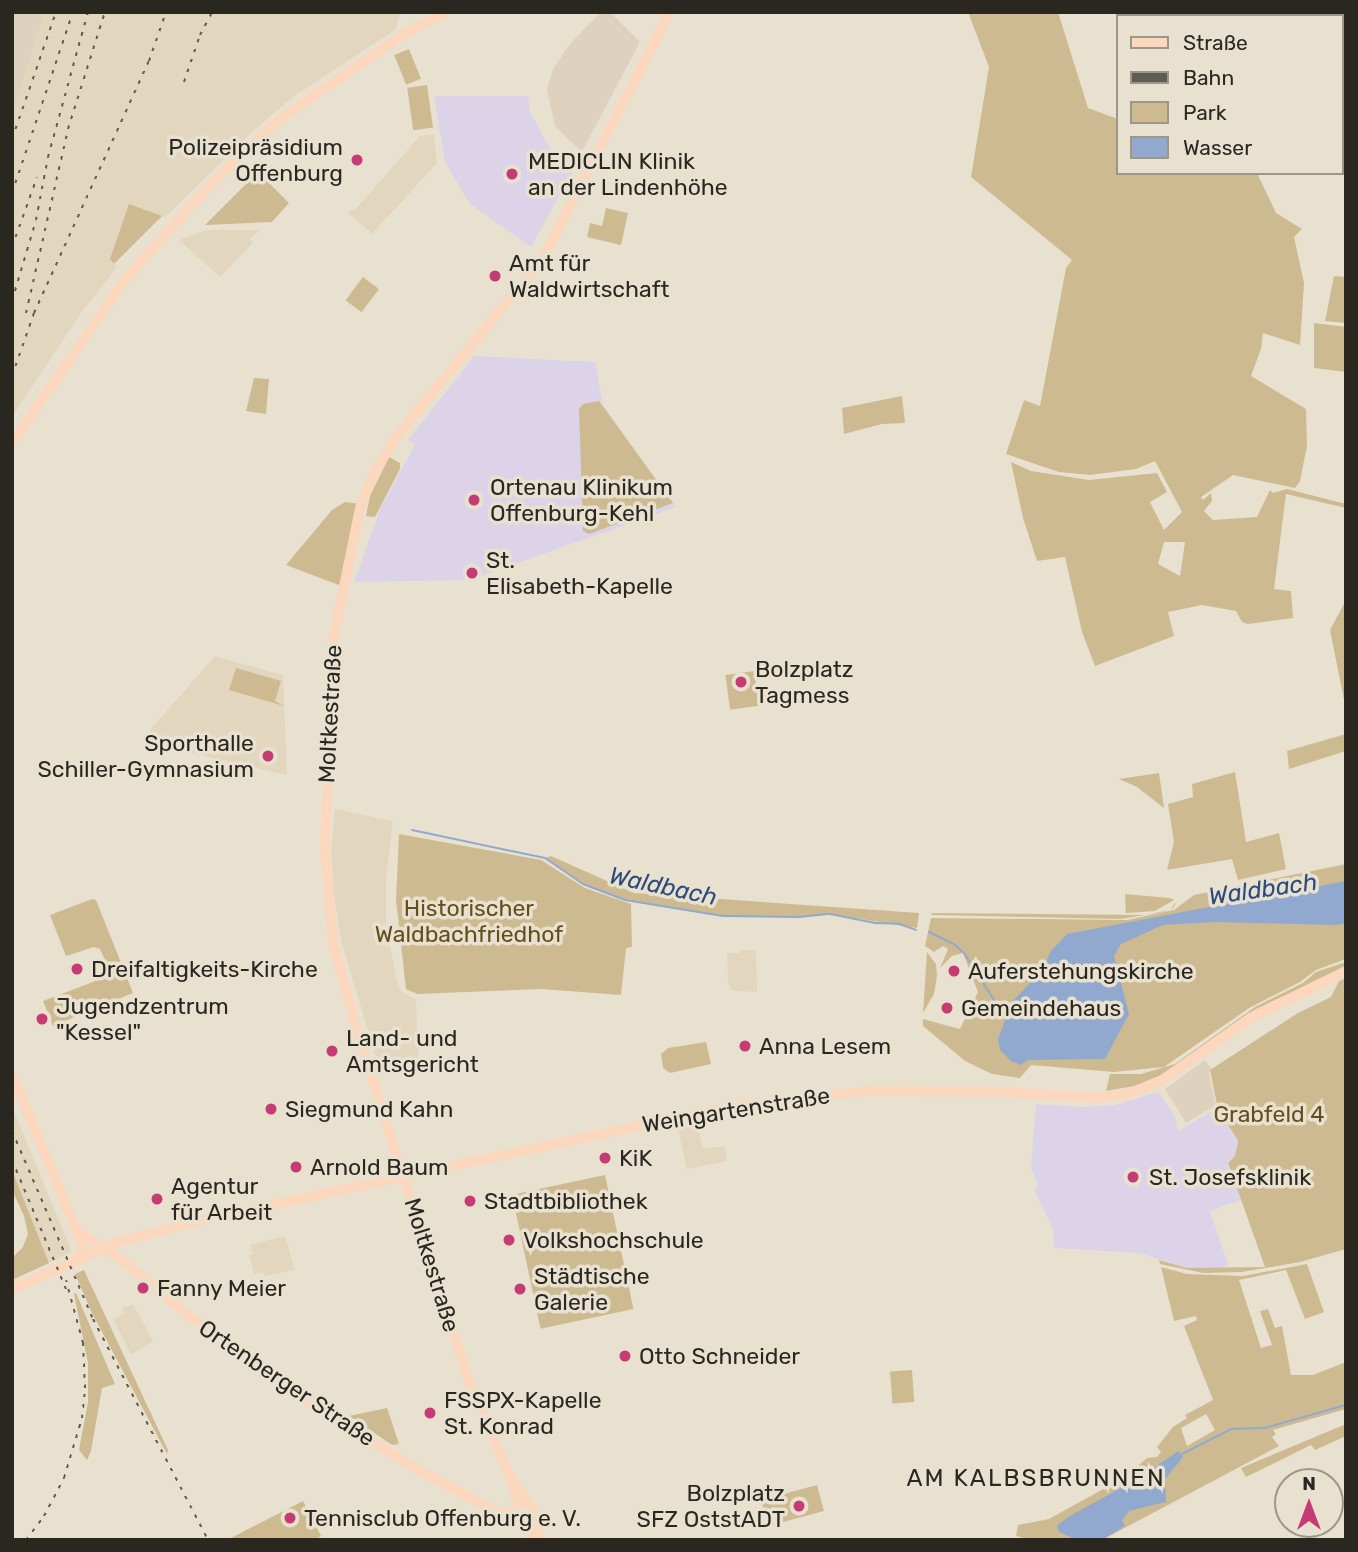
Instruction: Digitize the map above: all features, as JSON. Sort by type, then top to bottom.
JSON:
[{"type":"street","points":[[12,443],[126,278],[212,182],[281,118],[407,32],[447,12]]},
{"type":"street","name":"Moltkestraße","points":[[532,1519],[533,1510],[517,1508],[512,1480],[470,1385],[346,995],[333,943],[327,893],[326,806],[332,645],[359,513],[375,471],[396,437],[543,258],[670,12]]},
{"type":"street","name":"Weingartenstraße","points":[[12,1289],[128,1239],[193,1222],[732,1106],[808,1095],[921,1090],[1100,1098],[1129,1093],[1158,1083],[1250,1018],[1346,971]]},
{"type":"street","points":[[12,1075],[77,1231],[82,1250],[80,1261]]},
{"type":"street","name":"Ortenberger Straße","points":[[77,1231],[106,1248],[187,1314],[332,1417],[414,1467],[480,1501],[517,1508]]},
{"type":"street","points":[[517,1508],[515,1523],[522,1525],[540,1540]]},
{"type":"street","points":[[522,1525],[532,1519],[540,1540]]},
{"type":"shaded area","points":[[12,12],[45,12],[12,118]]},
{"type":"shaded area","points":[[45,12],[401,12],[395,30],[294,96],[251,133],[164,218],[162,216],[110,259],[117,267],[81,313],[12,417],[12,118]]},
{"type":"shaded area","points":[[601,12],[610,12],[640,42],[582,152],[555,126],[547,90],[553,69],[569,45]]},
{"type":"shaded area","name":"MEDICLIN Klinik an der Lindenhöhe","points":[[434,96],[528,96],[530,111],[546,142],[554,153],[575,167],[531,247],[470,204],[445,162]]},
{"type":"shaded area","points":[[434,134],[437,163],[372,234],[348,213],[352,209],[354,211],[420,136]]},
{"type":"shaded area","points":[[206,230],[259,230],[250,239],[253,243],[220,277],[179,240]]},
{"type":"shaded area","points":[[474,356],[595,362],[603,405],[676,507],[469,580],[354,582],[381,507],[415,445],[408,440]]},
{"type":"shaded area","points":[[215,656],[283,675],[287,775],[170,748],[170,743],[151,739],[150,730]]},
{"type":"shaded area","points":[[335,809],[393,821],[386,879],[386,924],[397,982],[402,992],[416,999],[419,1070],[381,1074],[341,940],[331,848]]},
{"type":"shaded area","points":[[740,950],[756,950],[757,992],[732,991],[728,983],[727,953],[739,953]]},
{"type":"shaded area","points":[[1205,1060],[1211,1068],[1209,1074],[1216,1105],[1186,1123],[1165,1089]]},
{"type":"shaded area","name":"St. Josefsklinik","points":[[1158,1092],[1175,1116],[1178,1131],[1217,1108],[1237,1141],[1235,1156],[1227,1163],[1241,1200],[1210,1211],[1228,1264],[1225,1269],[1187,1268],[1139,1253],[1054,1248],[1053,1229],[1034,1189],[1038,1186],[1031,1168],[1036,1104],[1084,1107],[1115,1105]]},
{"type":"shaded area","points":[[12,1106],[72,1252],[49,1263],[12,1170]]},
{"type":"shaded area","points":[[697,1124],[703,1149],[725,1146],[727,1161],[687,1169],[678,1128]]},
{"type":"shaded area","points":[[285,1236],[295,1270],[264,1276],[263,1272],[254,1274],[249,1255],[253,1254],[250,1245]]},
{"type":"shaded area","points":[[133,1304],[153,1341],[131,1355],[113,1319],[124,1314],[122,1308]]},
{"type":"green space","points":[[968,12],[1058,12],[1088,108],[1116,118],[1116,175],[1258,175],[1276,213],[1302,229],[1294,237],[1304,283],[1300,345],[1263,333],[1261,349],[1251,376],[1306,409],[1307,446],[1300,481],[1295,488],[1233,475],[1201,497],[1203,500],[1211,493],[1212,501],[1204,511],[1213,520],[1257,517],[1270,490],[1273,493],[1287,489],[1346,504],[1346,508],[1286,494],[1274,589],[1291,591],[1293,618],[1248,624],[1242,622],[1236,611],[1202,605],[1168,612],[1174,636],[1095,666],[1082,632],[1065,557],[1037,561],[1023,518],[1011,462],[1031,471],[1089,480],[1157,473],[1167,492],[1150,502],[1164,530],[1182,512],[1155,461],[1136,469],[1090,475],[1059,472],[1006,454],[1024,400],[1040,406],[1066,268],[1072,260],[971,177],[989,67]],"holes":[[[1164,542],[1185,542],[1180,576],[1158,564]]]},
{"type":"green space","points":[[409,49],[421,79],[406,85],[394,55]]},
{"type":"green space","points":[[427,85],[433,128],[413,130],[407,88]]},
{"type":"green space","points":[[258,172],[289,203],[272,222],[205,225]]},
{"type":"green space","points":[[129,204],[162,216],[114,264],[110,259]]},
{"type":"green space","points":[[606,208],[628,213],[621,245],[587,237],[590,223],[602,226]]},
{"type":"green space","points":[[1334,276],[1346,277],[1346,323],[1325,321]]},
{"type":"green space","points":[[363,277],[379,289],[362,312],[346,300]]},
{"type":"green space","points":[[1314,323],[1346,327],[1346,372],[1314,368]]},
{"type":"green space","points":[[254,378],[269,379],[266,414],[246,411]]},
{"type":"green space","points":[[902,396],[905,423],[882,424],[844,434],[842,408]]},
{"type":"green space","points":[[599,401],[673,503],[589,534],[583,531],[579,409],[583,404]]},
{"type":"green space","points":[[389,457],[400,463],[400,469],[375,517],[366,516],[370,496]]},
{"type":"green space","points":[[345,502],[361,504],[344,587],[286,565],[332,510]]},
{"type":"green space","points":[[1346,600],[1346,710],[1330,630]]},
{"type":"green space","points":[[236,668],[281,681],[275,701],[284,706],[229,690]]},
{"type":"green space","points":[[754,671],[759,706],[730,710],[725,675]]},
{"type":"green space","points":[[1346,734],[1346,751],[1289,769],[1287,751]]},
{"type":"green space","points":[[1235,772],[1246,842],[1279,833],[1286,869],[1238,880],[1232,859],[1167,870],[1174,842],[1168,804],[1193,797],[1192,784]]},
{"type":"green space","points":[[1159,773],[1164,808],[1137,787],[1119,779]]},
{"type":"green space","name":"Historischer Waldbachfriedhof","points":[[399,834],[541,860],[585,888],[631,904],[632,947],[626,948],[621,995],[541,989],[417,994],[406,989],[396,900]]},
{"type":"green space","points":[[551,856],[634,893],[919,913],[917,928],[830,914],[799,917],[723,916],[625,900],[583,884],[545,858]]},
{"type":"green space","points":[[1346,864],[1346,959],[1316,970],[1300,982],[1249,1008],[1164,1067],[1114,1072],[1031,1065],[1020,1078],[992,1074],[965,1061],[923,1026],[923,1019],[960,1029],[978,992],[963,953],[952,956],[940,968],[948,949],[943,946],[934,952],[925,946],[931,918],[1127,920],[1174,910],[1194,895]]},
{"type":"green space","points":[[1125,894],[1174,900],[1155,911],[1126,913]]},
{"type":"green space","points":[[92,899],[96,900],[133,993],[53,1026],[43,1001],[106,977],[109,969],[100,949],[94,947],[66,956],[50,915]]},
{"type":"green space","points":[[1170,910],[1164,912],[1120,919],[931,915],[1144,915]]},
{"type":"green space","points":[[927,952],[936,964],[937,976],[934,994],[923,1013]]},
{"type":"green space","points":[[1346,962],[1346,967],[1256,1009],[1166,1073],[1134,1086],[1106,1091],[1110,1074],[1141,1074],[1175,1064],[1255,1007],[1303,983],[1316,972]]},
{"type":"green space","name":"Grabfeld 4","points":[[1346,978],[1346,1249],[1300,1262],[1242,1272],[1203,1273],[1160,1264],[1159,1260],[1187,1268],[1265,1267],[1228,1163],[1235,1156],[1238,1141],[1218,1109],[1210,1070],[1298,1013],[1331,997],[1339,981]]},
{"type":"green space","points":[[706,1042],[711,1064],[670,1073],[663,1068],[661,1054],[668,1048]]},
{"type":"green space","points":[[12,1170],[49,1263],[12,1280],[12,1258],[23,1247],[28,1234],[24,1216],[12,1190]]},
{"type":"green space","points":[[605,1175],[633,1309],[541,1329],[512,1195]]},
{"type":"green space","points":[[1307,1264],[1324,1312],[1305,1319],[1286,1270],[1239,1280],[1261,1348],[1272,1345],[1260,1311],[1268,1309],[1275,1328],[1282,1326],[1291,1375],[1313,1375],[1346,1362],[1346,1409],[1273,1430],[1276,1434],[1272,1437],[1279,1446],[1102,1540],[1031,1540],[1016,1536],[1018,1525],[1049,1519],[1125,1477],[1147,1458],[1157,1457],[1161,1452],[1157,1447],[1173,1427],[1187,1418],[1185,1415],[1213,1400],[1184,1326],[1197,1320],[1196,1316],[1174,1321],[1161,1267],[1187,1274],[1243,1276]],"holes":[[[1206,1414],[1215,1430],[1187,1446],[1181,1428]]]},
{"type":"green space","points":[[84,1270],[168,1450],[167,1454],[92,1313],[75,1274]]},
{"type":"green space","points":[[76,1293],[115,1384],[102,1388],[87,1460],[79,1450],[88,1402],[88,1363],[74,1294]]},
{"type":"green space","points":[[912,1370],[914,1402],[892,1403],[890,1372]]},
{"type":"green space","points":[[387,1408],[399,1444],[392,1445],[349,1416]]},
{"type":"green space","points":[[1346,1424],[1346,1436],[1315,1450],[1311,1445],[1246,1477],[1241,1468]]},
{"type":"green space","points":[[817,1485],[824,1511],[768,1526],[761,1500]]},
{"type":"green space","name":"Tennisclub Offenburg e. V.","points":[[303,1501],[321,1536],[314,1540],[227,1540]]},
{"type":"water","points":[[1346,881],[1346,923],[1215,922],[1163,925],[1121,944],[1114,956],[1129,1014],[1105,1059],[1028,1060],[1020,1065],[1011,1061],[1000,1050],[998,1039],[1012,1002],[1041,971],[1051,951],[1067,934]]},
{"type":"water","points":[[1178,1451],[1183,1457],[1165,1479],[1166,1502],[1129,1511],[1122,1520],[1125,1526],[1102,1540],[1075,1539],[1059,1532],[1057,1526],[1068,1517],[1137,1479],[1144,1469],[1155,1467]]},
{"type":"waterway","name":"Waldbach","points":[[412,830],[545,858],[583,884],[625,900],[723,916],[799,917],[830,914],[875,923],[899,924],[916,930]]},
{"type":"waterway","name":"Waldbach","points":[[929,932],[954,944],[964,953],[994,1000]]},
{"type":"waterway","points":[[1182,1454],[1231,1429],[1265,1428],[1346,1405]]},
{"type":"railway","points":[[12,139],[56,12]]},
{"type":"railway","points":[[12,193],[73,12]]},
{"type":"railway","points":[[12,301],[36,220],[48,157],[88,12]]},
{"type":"railway","points":[[26,313],[68,129],[105,12]]},
{"type":"railway","points":[[12,376],[34,313],[149,61],[166,12]]},
{"type":"railway","points":[[184,82],[200,35],[212,12]]},
{"type":"railway","points":[[12,247],[37,177]]},
{"type":"railway","points":[[12,1131],[93,1319],[208,1540]]},
{"type":"railway","points":[[12,1160],[66,1289]]},
{"type":"railway","points":[[26,1540],[44,1516],[64,1478],[82,1418],[85,1388],[83,1343],[66,1280]]},
{"type":"place","name":"Polizeipräsidium Offenburg","points":[[357,160]]},
{"type":"place","name":"MEDICLIN Klinik an der Lindenhöhe","points":[[512,174]]},
{"type":"place","name":"Amt für Waldwirtschaft","points":[[495,276]]},
{"type":"place","name":"Ortenau Klinikum Offenburg-Kehl","points":[[474,500]]},
{"type":"place","name":"St. Elisabeth-Kapelle","points":[[472,573]]},
{"type":"place","name":"Bolzplatz Tagmess","points":[[741,682]]},
{"type":"place","name":"Sporthalle Schiller-Gymnasium","points":[[268,756]]},
{"type":"place","name":"Dreifaltigkeits-Kirche","points":[[77,969]]},
{"type":"place","name":"Auferstehungskirche","points":[[954,971]]},
{"type":"place","name":"Gemeindehaus","points":[[947,1008]]},
{"type":"place","name":"Jugendzentrum \"Kessel\"","points":[[42,1019]]},
{"type":"place","name":"Anna Lesem","points":[[745,1046]]},
{"type":"place","name":"Land- und Amtsgericht","points":[[332,1051]]},
{"type":"place","name":"Siegmund Kahn","points":[[271,1109]]},
{"type":"place","name":"KiK","points":[[605,1158]]},
{"type":"place","name":"Arnold Baum","points":[[296,1167]]},
{"type":"place","name":"St. Josefsklinik","points":[[1133,1177]]},
{"type":"place","name":"Agentur für Arbeit","points":[[157,1199]]},
{"type":"place","name":"Stadtbibliothek","points":[[470,1201]]},
{"type":"place","name":"Volkshochschule","points":[[509,1240]]},
{"type":"place","name":"Fanny Meier","points":[[143,1288]]},
{"type":"place","name":"Städtische Galerie","points":[[520,1289]]},
{"type":"place","name":"Otto Schneider","points":[[625,1356]]},
{"type":"place","name":"FSSPX-Kapelle St. Konrad","points":[[430,1413]]},
{"type":"place","name":"Bolzplatz SFZ OststADT","points":[[799,1506]]},
{"type":"place","name":"Tennisclub Offenburg e. V.","points":[[290,1518]]},
{"type":"district","name":"AM KALBSBRUNNEN","points":[[1036,1479]]}]
